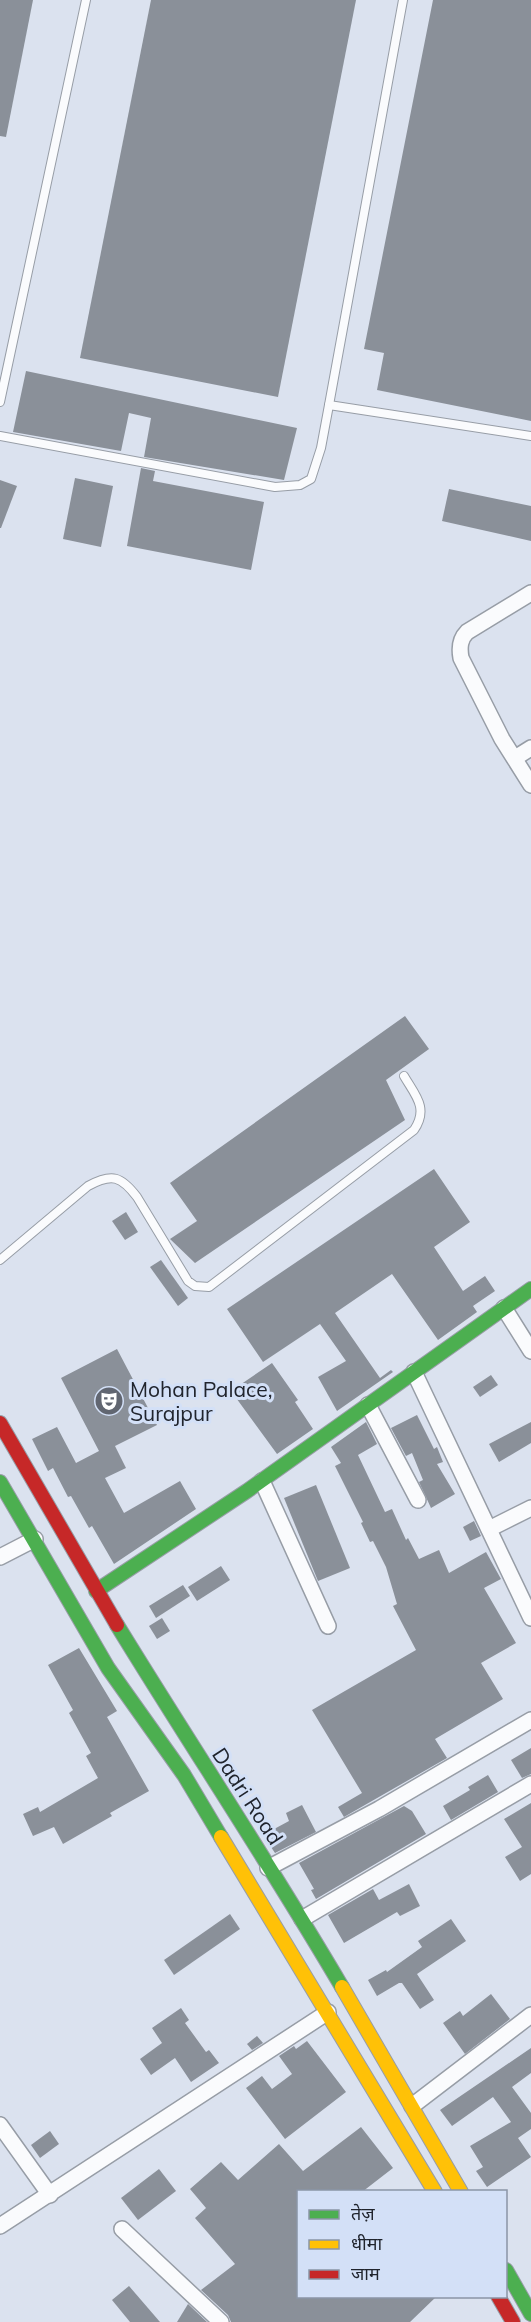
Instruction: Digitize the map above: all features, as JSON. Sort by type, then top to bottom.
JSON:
[{"type":"main road","points":[[96,1591],[262,1481],[531,1289]]},
{"type":"main road","name":"Dadri Road","points":[[0,1423],[96,1591],[302,1919],[460,2190]]},
{"type":"main road","name":"Dadri Road","points":[[0,1482],[108,1668],[184,1775],[434,2190]]},
{"type":"main road","points":[[507,2272],[531,2314]]},
{"type":"main road","points":[[499,2298],[507,2320]]},
{"type":"street","points":[[531,593],[467,632],[463,636],[460,650],[461,658],[485,707],[531,785]]},
{"type":"street","points":[[515,758],[531,748]]},
{"type":"street","points":[[504,1308],[531,1351]]},
{"type":"street","points":[[414,1372],[531,1618]]},
{"type":"street","points":[[368,1405],[418,1500]]},
{"type":"street","points":[[262,1481],[328,1626]]},
{"type":"street","points":[[489,1529],[531,1508]]},
{"type":"street","points":[[0,1557],[35,1539]]},
{"type":"street","points":[[268,1868],[379,1809],[531,1720]]},
{"type":"street","points":[[302,1919],[531,1784]]},
{"type":"street","points":[[0,2226],[328,2012]]},
{"type":"street","points":[[412,2106],[531,2015]]},
{"type":"street","points":[[0,2125],[50,2195]]},
{"type":"street","points":[[122,2229],[221,2322]]},
{"type":"lane","points":[[0,402],[86,0]]},
{"type":"lane","points":[[0,436],[276,487],[306,483],[311,479],[319,456],[329,405],[403,0]]},
{"type":"lane","points":[[329,405],[531,436]]},
{"type":"lane","points":[[0,1260],[88,1186],[101,1179],[114,1177],[128,1184],[188,1281],[195,1286],[209,1287],[414,1130],[422,1119],[421,1107],[404,1076]]},
{"type":"building","points":[[0,0],[33,0],[6,137],[0,136]]},
{"type":"building","points":[[151,0],[356,0],[278,397],[80,358]]},
{"type":"building","points":[[433,0],[531,0],[531,421],[377,390],[384,353],[364,349]]},
{"type":"building","points":[[26,371],[297,428],[284,480],[144,457],[151,418],[129,413],[121,451],[13,432]]},
{"type":"building","points":[[141,468],[155,471],[153,481],[264,502],[251,570],[127,546]]},
{"type":"building","points":[[75,478],[113,486],[101,547],[63,539]]},
{"type":"building","points":[[0,480],[17,486],[1,528],[0,528]]},
{"type":"building","points":[[449,489],[531,506],[531,541],[442,521]]},
{"type":"building","points":[[405,1016],[429,1049],[386,1080],[405,1120],[195,1263],[170,1239],[197,1221],[170,1183]]},
{"type":"building","points":[[434,1169],[470,1222],[434,1247],[463,1291],[485,1276],[495,1291],[473,1306],[477,1312],[438,1340],[392,1274],[335,1313],[380,1378],[391,1370],[393,1372],[337,1411],[318,1377],[346,1361],[320,1324],[263,1362],[227,1309]]},
{"type":"building","points":[[126,1212],[138,1232],[125,1240],[112,1221]]},
{"type":"building","points":[[161,1260],[188,1298],[178,1306],[150,1267]]},
{"type":"building","points":[[117,1349],[157,1425],[115,1446],[126,1468],[105,1478],[124,1513],[180,1481],[196,1509],[114,1564],[92,1526],[89,1528],[71,1496],[68,1497],[53,1468],[48,1471],[32,1439],[57,1427],[76,1463],[99,1451],[61,1378]]},
{"type":"building","points":[[272,1363],[298,1400],[295,1402],[313,1429],[277,1454],[231,1391]]},
{"type":"building","points":[[491,1375],[498,1385],[480,1397],[473,1387]]},
{"type":"building","points":[[417,1415],[434,1449],[437,1447],[443,1462],[437,1464],[455,1494],[431,1508],[419,1482],[423,1480],[412,1453],[406,1456],[391,1428]]},
{"type":"building","points":[[366,1422],[377,1444],[358,1455],[385,1512],[392,1509],[406,1540],[408,1538],[419,1559],[439,1550],[449,1573],[486,1552],[501,1579],[484,1588],[516,1643],[481,1663],[503,1699],[435,1739],[447,1758],[344,1817],[338,1807],[362,1793],[312,1710],[416,1650],[393,1606],[397,1604],[386,1567],[373,1541],[370,1542],[361,1523],[363,1522],[335,1466],[341,1463],[331,1447]]},
{"type":"building","points":[[531,1422],[531,1443],[499,1462],[489,1444]]},
{"type":"building","points":[[316,1485],[350,1568],[318,1581],[284,1498]]},
{"type":"building","points":[[474,1521],[481,1536],[470,1541],[463,1527]]},
{"type":"building","points":[[221,1566],[230,1580],[197,1601],[188,1587]]},
{"type":"building","points":[[183,1585],[190,1596],[156,1618],[149,1606]]},
{"type":"building","points":[[162,1618],[170,1631],[157,1639],[149,1626]]},
{"type":"building","points":[[79,1648],[117,1711],[107,1717],[149,1791],[110,1813],[112,1816],[63,1844],[54,1827],[33,1836],[23,1814],[38,1807],[40,1812],[98,1778],[86,1756],[91,1753],[69,1713],[73,1710],[48,1665]]},
{"type":"building","points":[[531,1748],[531,1774],[522,1778],[511,1760]]},
{"type":"building","points":[[488,1775],[498,1792],[451,1820],[443,1806],[470,1790],[468,1787]]},
{"type":"building","points":[[531,1803],[531,1874],[520,1881],[505,1857],[522,1847],[504,1819]]},
{"type":"building","points":[[302,1805],[316,1832],[275,1853],[263,1835],[289,1821],[286,1813]]},
{"type":"building","points":[[404,1806],[412,1811],[426,1834],[316,1899],[311,1890],[314,1889],[299,1863]]},
{"type":"building","points":[[409,1884],[420,1906],[400,1916],[397,1912],[344,1943],[328,1915],[373,1889],[379,1900]]},
{"type":"building","points":[[230,1914],[240,1929],[174,1975],[164,1960]]},
{"type":"building","points":[[451,1919],[466,1941],[417,1974],[434,2000],[420,2009],[402,1983],[377,1996],[368,1980],[386,1970],[387,1972],[422,1947],[418,1941]]},
{"type":"building","points":[[491,1994],[510,2019],[465,2054],[443,2023],[460,2011],[463,2016]]},
{"type":"building","points":[[181,2008],[189,2020],[185,2023],[206,2052],[209,2050],[219,2063],[191,2082],[175,2058],[151,2075],[140,2059],[162,2043],[152,2028]]},
{"type":"building","points":[[257,2036],[263,2043],[252,2050],[247,2044]]},
{"type":"building","points":[[307,2041],[346,2092],[285,2139],[246,2088],[262,2076],[272,2089],[292,2074],[279,2056],[294,2046],[296,2049]]},
{"type":"building","points":[[531,2048],[531,2073],[512,2087],[531,2113],[531,2129],[518,2138],[531,2157],[487,2187],[476,2171],[483,2167],[470,2146],[511,2122],[493,2097],[452,2126],[440,2110]]},
{"type":"building","points":[[361,2127],[393,2168],[365,2190],[297,2190],[297,2298],[435,2298],[410,2322],[231,2322],[228,2315],[201,2290],[235,2264],[195,2218],[206,2208],[190,2189],[221,2162],[238,2180],[279,2144],[303,2171]]},
{"type":"building","points":[[50,2131],[59,2144],[40,2158],[31,2145]]},
{"type":"building","points":[[159,2169],[176,2191],[138,2220],[121,2198]]},
{"type":"building","points":[[129,2286],[160,2322],[130,2322],[112,2300]]},
{"type":"building","points":[[188,2304],[207,2322],[177,2322]]},
{"type":"traffic: fast","points":[[96,1591],[247,1491],[531,1289]]},
{"type":"traffic: fast","points":[[0,1482],[108,1668],[184,1775],[221,1837]]},
{"type":"traffic: fast","points":[[117,1625],[342,1987]]},
{"type":"traffic: fast","points":[[507,2272],[531,2314]]},
{"type":"traffic: slow","points":[[221,1837],[434,2190]]},
{"type":"traffic: slow","points":[[342,1987],[460,2190]]},
{"type":"traffic: jam","points":[[0,1423],[117,1625]]},
{"type":"traffic: jam","points":[[499,2298],[513,2322]]},
{"type":"place","name":"Mohan Palace, Surajpur","points":[[109,1401]]}]
